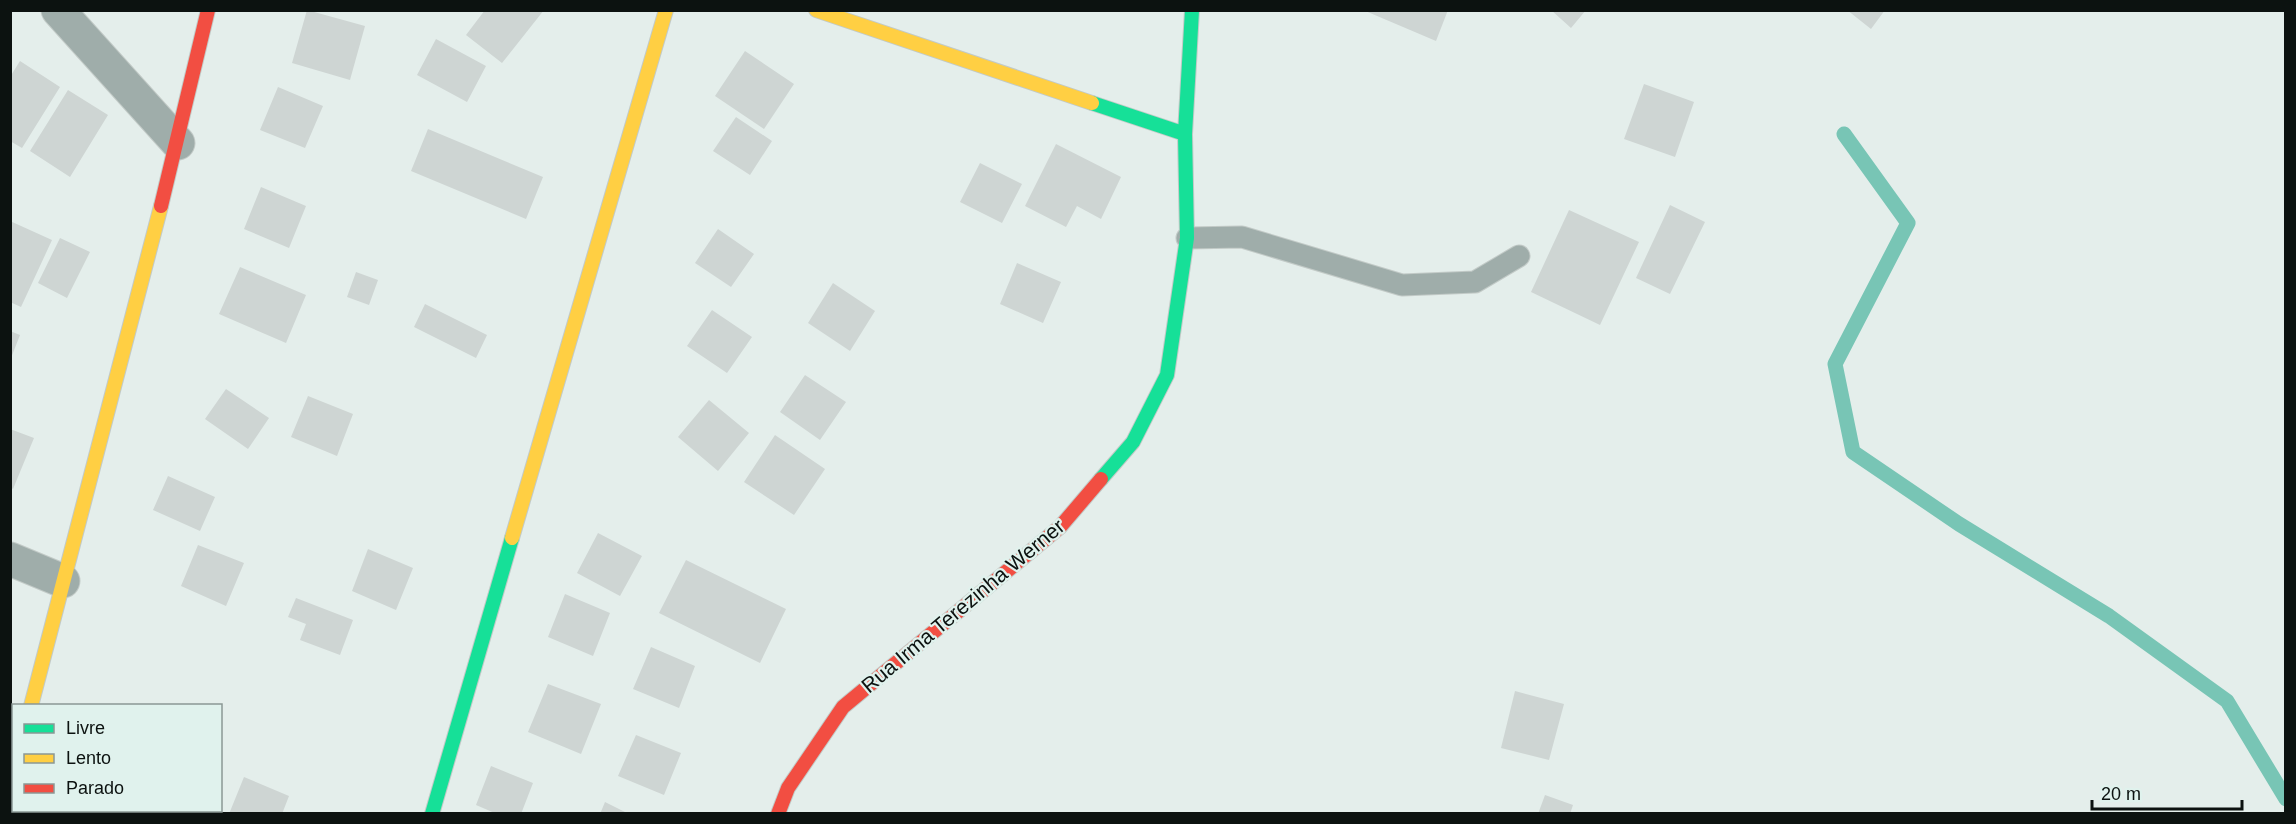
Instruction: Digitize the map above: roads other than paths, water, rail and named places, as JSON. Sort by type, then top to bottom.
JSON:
[{"type":"street","points":[[58,10],[178,142]]},
{"type":"street","points":[[31,704],[178,142],[208,10]]},
{"type":"street","points":[[432,813],[666,10]]},
{"type":"street","points":[[816,10],[1185,134]]},
{"type":"street","name":"Rua Irma Terezinha Werner","points":[[778,813],[788,788],[843,706],[1060,526],[1132,442],[1167,375],[1187,238],[1185,134],[1192,10]]},
{"type":"street","points":[[10,559],[63,581]]},
{"type":"lane","points":[[1187,238],[1242,237],[1402,285],[1475,282],[1519,256]]},
{"type":"waterway","points":[[1844,134],[1908,223],[1835,364],[1853,452],[1959,524],[2109,616],[2227,701],[2286,799]]}]
